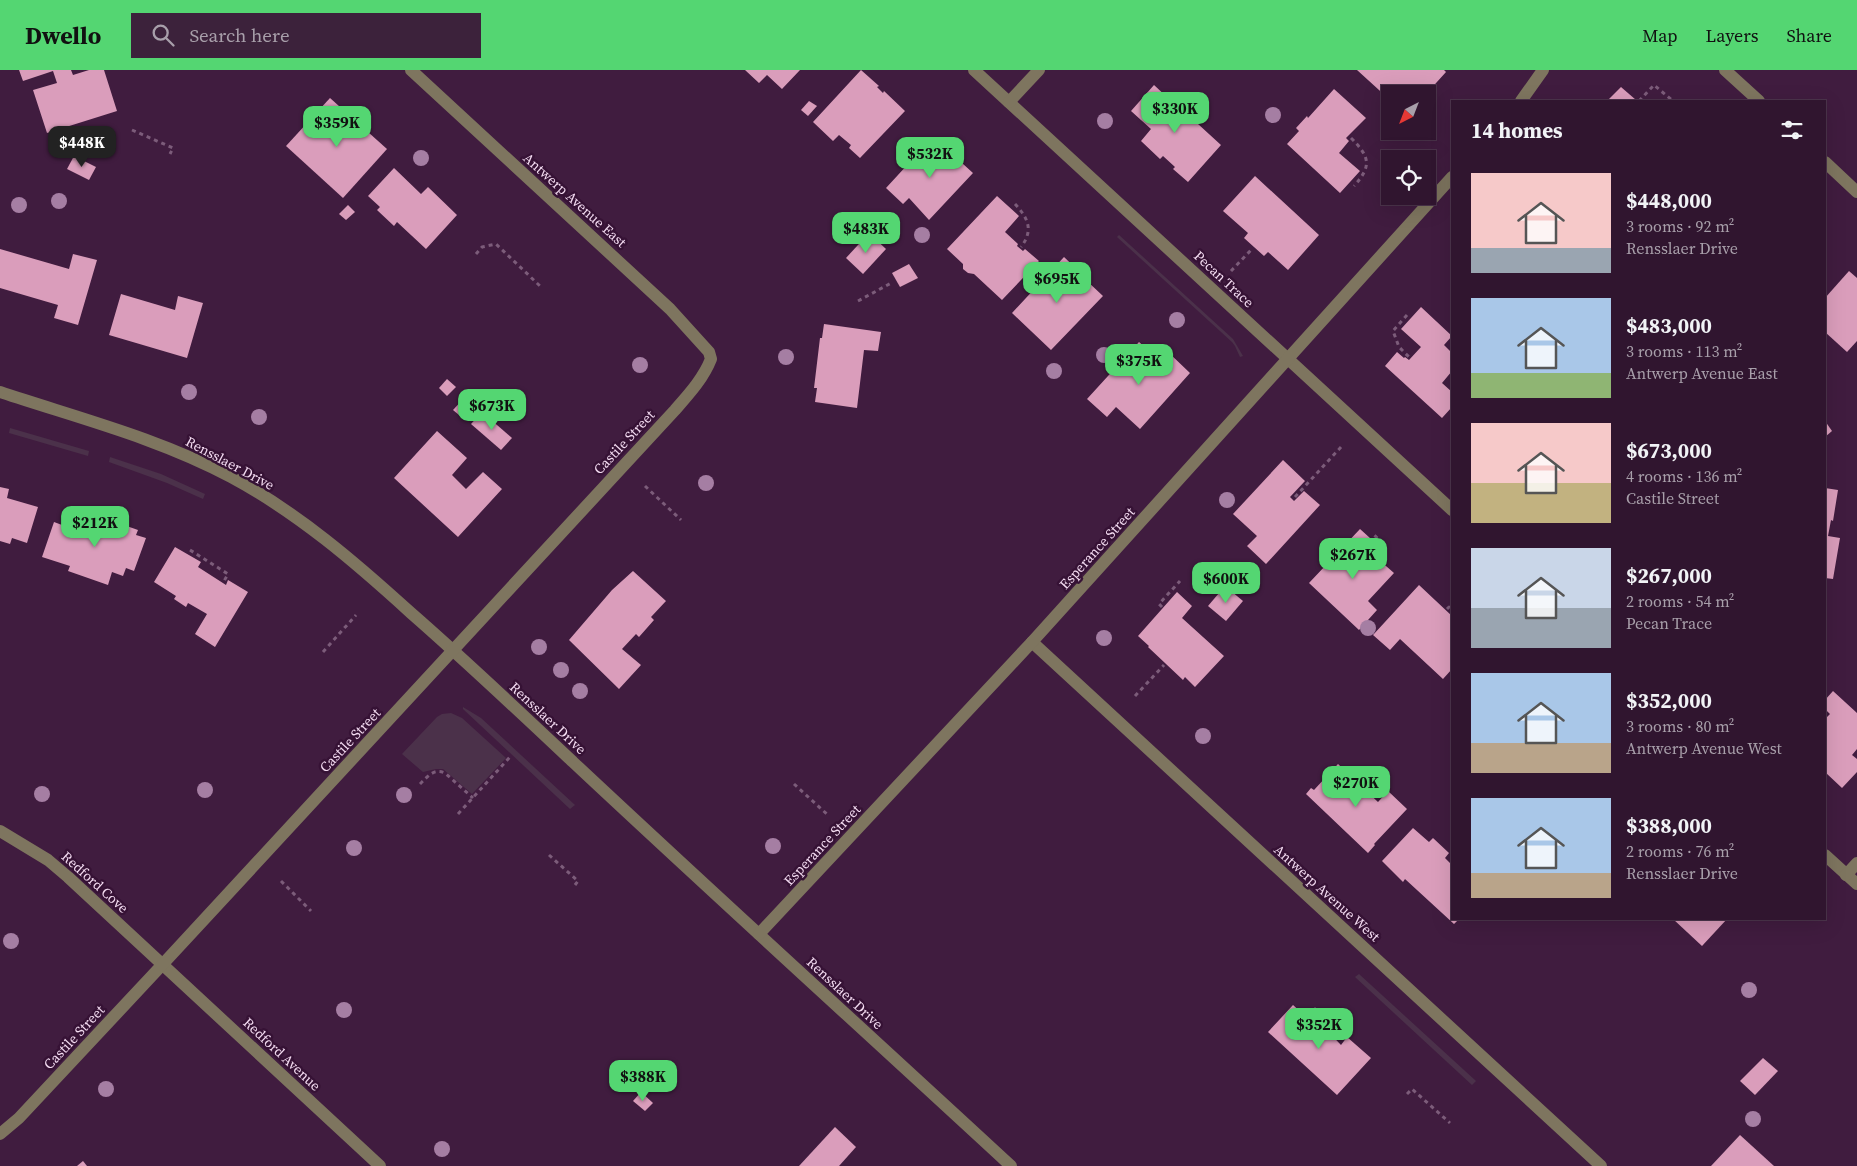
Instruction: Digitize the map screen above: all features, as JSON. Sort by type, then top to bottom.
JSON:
[{"type":"street","name":"Antwerp Avenue East","points":[[411,70],[670,309],[709,352],[711,359]]},
{"type":"street","name":"Pecan Trace","points":[[974,70],[1451,509]]},
{"type":"street","points":[[1009,102],[1039,70]]},
{"type":"street","points":[[1522,100],[1543,70]]},
{"type":"street","points":[[1725,70],[1758,100]]},
{"type":"street","points":[[1826,163],[1857,192]]},
{"type":"street","name":"Esperance Street","points":[[759,934],[1032,642],[1451,178]]},
{"type":"street","name":"Castile Street","points":[[0,1134],[55,1080],[675,410],[695,387],[706,371],[711,359]]},
{"type":"street","name":"Rensslaer Drive","points":[[0,392],[161,445],[232,477],[307,525],[343,552],[453,650],[1011,1166]]},
{"type":"street","name":"Antwerp Avenue West","points":[[1032,642],[1601,1166]]},
{"type":"street","name":"Redford Cove","points":[[0,832],[48,860],[162,965]]},
{"type":"street","points":[[1826,856],[1857,884]]},
{"type":"street","points":[[1846,875],[1857,863]]},
{"type":"street","name":"Redford Avenue","points":[[162,965],[380,1166]]},
{"type":"path","points":[[1640,100],[1654,85],[1672,100]]},
{"type":"path","points":[[132,130],[173,148],[170,154]]},
{"type":"path","points":[[1351,138],[1362,150],[1367,164],[1364,175],[1354,186]]},
{"type":"path","points":[[1015,204],[1027,218],[1028,224],[1027,238],[1021,247]]},
{"type":"path","points":[[476,254],[482,247],[496,244],[540,286]]},
{"type":"path","points":[[1231,271],[1252,249]]},
{"type":"path","points":[[858,301],[893,282]]},
{"type":"path","points":[[1407,315],[1393,330],[1399,347],[1409,357]]},
{"type":"path","points":[[1295,497],[1341,447]]},
{"type":"path","points":[[645,486],[681,520]]},
{"type":"path","points":[[1367,567],[1386,546],[1373,534]]},
{"type":"path","points":[[190,550],[228,574],[224,581]]},
{"type":"path","points":[[1162,607],[1159,604],[1180,581]]},
{"type":"path","points":[[1447,609],[1449,607],[1451,610]]},
{"type":"path","points":[[323,652],[356,616]]},
{"type":"path","points":[[1164,666],[1135,696],[1164,666]]},
{"type":"path","points":[[458,814],[510,757]]},
{"type":"path","points":[[420,784],[432,773],[440,771],[445,773],[472,798]]},
{"type":"path","points":[[794,784],[829,816]]},
{"type":"path","points":[[549,855],[578,881],[575,885]]},
{"type":"path","points":[[281,882],[311,912]]},
{"type":"path","points":[[1314,1008],[1342,1033],[1337,1039]]},
{"type":"path","points":[[1407,1094],[1412,1089],[1450,1123]]},
{"type":"shaded area","points":[[1119,235],[1233,339],[1243,356],[1240,357],[1232,342],[1117,237]]},
{"type":"shaded area","points":[[10,428],[89,451],[88,456],[9,433]]},
{"type":"shaded area","points":[[110,457],[161,474],[205,494],[203,499],[167,483],[109,462]]},
{"type":"shaded area","points":[[463,707],[481,718],[575,805],[570,809]]},
{"type":"shaded area","points":[[451,713],[462,718],[506,758],[472,794],[443,769],[423,772],[402,754],[437,717],[442,714]]},
{"type":"shaded area","points":[[1359,974],[1476,1081],[1472,1085],[1355,977]]},
{"type":"building","points":[[19,70],[71,70],[73,75],[89,70],[104,70],[117,111],[47,133],[33,90],[57,83],[53,71],[23,81]]},
{"type":"building","points":[[745,70],[800,70],[782,89],[767,75],[759,83]]},
{"type":"building","points":[[861,70],[879,86],[877,87],[883,93],[884,91],[905,111],[860,158],[849,148],[851,145],[839,135],[833,141],[813,122]]},
{"type":"building","points":[[1357,70],[1444,70],[1446,72],[1434,85],[1381,85],[1381,92]]},
{"type":"building","points":[[1154,85],[1183,112],[1186,109],[1192,109],[1200,116],[1198,124],[1221,145],[1188,182],[1173,169],[1175,167],[1163,156],[1160,159],[1141,141],[1151,129],[1131,111]]},
{"type":"building","points":[[1621,87],[1636,100],[1608,100]]},
{"type":"building","points":[[1334,89],[1366,118],[1346,138],[1349,141],[1339,153],[1360,171],[1340,193],[1287,144],[1299,131],[1296,128],[1307,116],[1308,118]]},
{"type":"building","points":[[330,98],[387,149],[343,198],[286,146]]},
{"type":"building","points":[[809,101],[817,106],[808,116],[801,110]]},
{"type":"building","points":[[933,137],[948,151],[950,156],[952,154],[973,173],[929,220],[909,198],[903,204],[886,188]]},
{"type":"building","points":[[74,156],[96,167],[89,180],[67,169]]},
{"type":"building","points":[[394,168],[421,194],[428,187],[457,215],[426,249],[397,222],[394,226],[377,210],[380,207],[368,196]]},
{"type":"building","points":[[1255,176],[1319,235],[1288,270],[1268,252],[1264,256],[1244,238],[1248,233],[1223,211]]},
{"type":"building","points":[[997,196],[1019,216],[1005,232],[1018,244],[1017,246],[1023,251],[1025,249],[1039,261],[1002,300],[974,274],[968,273],[963,269],[963,264],[947,249]]},
{"type":"building","points":[[348,205],[355,212],[346,220],[339,214]]},
{"type":"building","points":[[869,233],[886,249],[863,274],[846,258]]},
{"type":"building","points":[[0,249],[69,269],[73,254],[97,260],[78,325],[54,318],[58,305],[0,288]]},
{"type":"building","points":[[1064,257],[1085,277],[1078,284],[1081,288],[1087,281],[1103,296],[1051,350],[1012,313]]},
{"type":"building","points":[[909,264],[918,278],[900,287],[892,273]]},
{"type":"building","points":[[1849,271],[1857,278],[1857,341],[1847,352],[1826,333],[1826,297]]},
{"type":"building","points":[[121,294],[175,310],[178,296],[203,303],[187,358],[109,335]]},
{"type":"building","points":[[1421,307],[1451,335],[1444,345],[1451,352],[1451,372],[1442,383],[1451,391],[1451,408],[1442,418],[1385,366],[1397,352],[1409,360],[1421,347],[1401,329]]},
{"type":"building","points":[[824,324],[881,332],[878,351],[864,350],[857,408],[815,402],[817,388],[814,388],[820,338],[822,338]]},
{"type":"building","points":[[1139,342],[1156,357],[1147,367],[1151,371],[1168,352],[1190,373],[1140,429],[1116,407],[1107,417],[1087,399]]},
{"type":"building","points":[[447,379],[456,387],[447,396],[439,388]]},
{"type":"building","points":[[465,397],[476,407],[465,420],[453,410]]},
{"type":"building","points":[[482,412],[512,438],[501,450],[471,424]]},
{"type":"building","points":[[1826,422],[1832,431],[1826,436]]},
{"type":"building","points":[[437,431],[467,458],[452,475],[466,489],[483,472],[502,489],[458,537],[394,478]]},
{"type":"building","points":[[1283,460],[1305,481],[1290,497],[1294,501],[1304,491],[1320,505],[1266,564],[1247,546],[1257,536],[1233,514]]},
{"type":"building","points":[[0,487],[9,489],[7,498],[38,507],[27,543],[12,538],[10,544],[0,541]]},
{"type":"building","points":[[1826,488],[1838,490],[1833,521],[1831,520],[1828,536],[1840,538],[1833,579],[1826,578]]},
{"type":"building","points":[[87,512],[138,530],[136,535],[146,538],[134,571],[126,568],[123,576],[112,572],[108,585],[68,571],[70,566],[42,557],[54,522],[81,532]]},
{"type":"building","points":[[1360,529],[1380,547],[1362,566],[1367,570],[1378,559],[1394,573],[1368,601],[1377,610],[1359,630],[1309,583]]},
{"type":"building","points":[[175,547],[201,562],[198,567],[226,585],[228,580],[248,592],[215,647],[195,634],[207,614],[188,603],[186,607],[174,599],[176,596],[154,582]]},
{"type":"building","points":[[633,571],[666,601],[651,617],[654,620],[639,637],[636,634],[622,649],[641,665],[619,689],[569,640],[612,590]]},
{"type":"building","points":[[1419,585],[1451,615],[1451,670],[1443,679],[1400,639],[1390,650],[1373,635]]},
{"type":"building","points":[[1225,586],[1243,601],[1226,621],[1208,606]]},
{"type":"building","points":[[1177,592],[1192,606],[1182,618],[1224,656],[1195,687],[1185,677],[1183,680],[1138,636]]},
{"type":"building","points":[[1833,691],[1857,713],[1857,749],[1852,755],[1857,759],[1857,772],[1842,788],[1826,773],[1826,718],[1830,714],[1826,710],[1826,699]]},
{"type":"building","points":[[1338,764],[1378,802],[1388,791],[1407,809],[1368,853],[1306,794],[1311,788],[1314,790]]},
{"type":"building","points":[[1413,828],[1429,842],[1433,838],[1449,853],[1445,858],[1451,864],[1451,920],[1458,920],[1454,924],[1405,879],[1403,882],[1382,861]]},
{"type":"building","points":[[1674,920],[1726,920],[1702,946]]},
{"type":"building","points":[[1293,1005],[1314,1024],[1318,1021],[1341,1045],[1347,1037],[1371,1058],[1337,1095],[1268,1032]]},
{"type":"building","points":[[1763,1058],[1778,1071],[1755,1095],[1740,1081]]},
{"type":"building","points":[[641,1092],[653,1103],[645,1111],[633,1101]]},
{"type":"building","points":[[835,1127],[856,1147],[839,1166],[799,1166]]},
{"type":"building","points":[[1740,1135],[1774,1166],[1711,1166]]},
{"type":"building","points":[[83,1161],[87,1166],[77,1166]]}]
